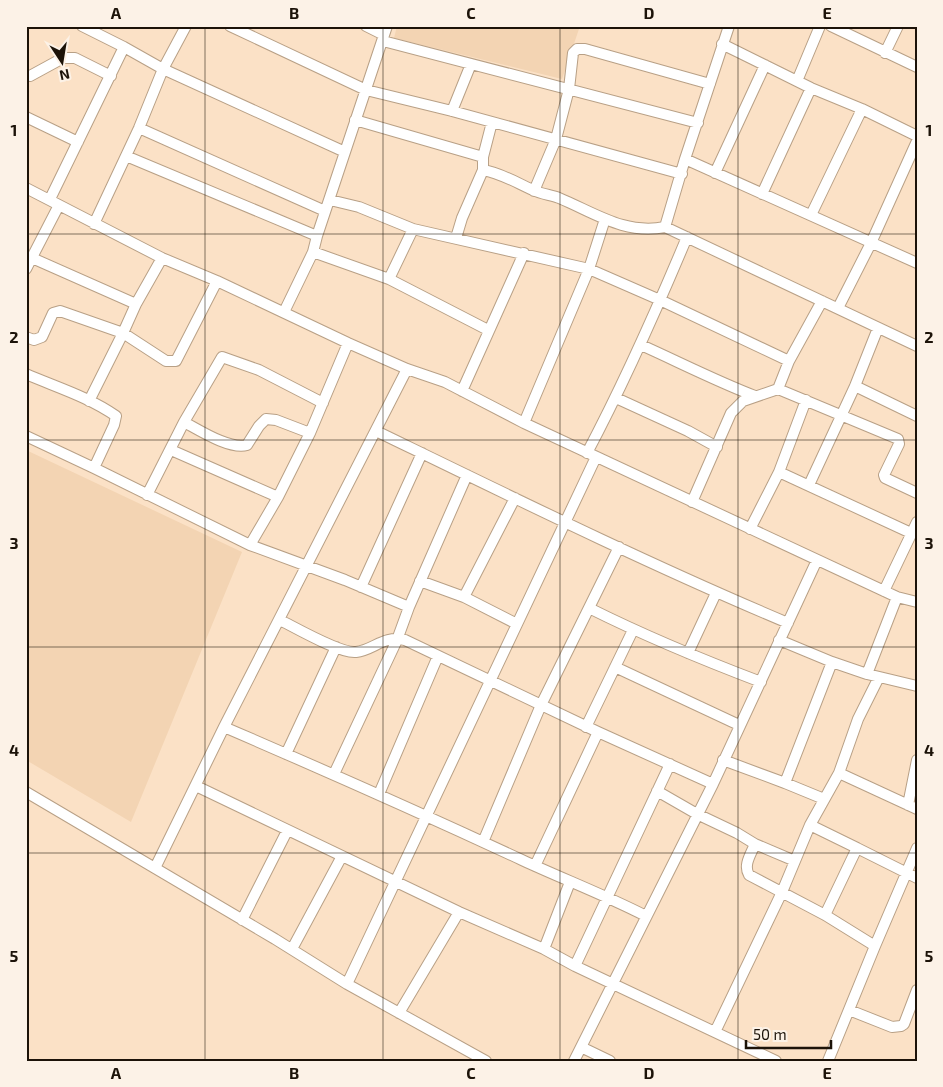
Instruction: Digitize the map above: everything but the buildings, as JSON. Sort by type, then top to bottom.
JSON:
[{"type":"street","points":[[82,26],[164,69],[345,152]]},
{"type":"street","points":[[94,224],[164,69],[186,26]]},
{"type":"street","points":[[230,26],[366,90],[452,111],[682,174]]},
{"type":"street","points":[[366,26],[471,64],[698,123]]},
{"type":"street","points":[[665,227],[685,159],[729,26]]},
{"type":"street","points":[[797,81],[820,26]]},
{"type":"street","points":[[831,26],[917,67]]},
{"type":"street","points":[[885,53],[897,27]]},
{"type":"street","points":[[284,312],[313,252],[355,120],[385,34]]},
{"type":"street","points":[[722,44],[811,88],[862,109],[917,136]]},
{"type":"street","points":[[26,269],[78,142],[124,47]]},
{"type":"street","points":[[534,191],[556,139],[569,90],[573,53],[577,49],[586,49],[710,84]]},
{"type":"street","points":[[26,75],[30,76],[63,58],[75,58],[111,76]]},
{"type":"street","points":[[452,111],[471,64]]},
{"type":"street","points":[[715,172],[766,65]]},
{"type":"street","points":[[762,194],[811,88]]},
{"type":"street","points":[[811,215],[862,109]]},
{"type":"street","points":[[26,117],[78,142]]},
{"type":"street","points":[[355,120],[483,157]]},
{"type":"street","points":[[456,238],[462,218],[483,170],[483,157],[492,122]]},
{"type":"street","points":[[139,128],[325,211]]},
{"type":"street","points":[[838,308],[871,243],[917,141]]},
{"type":"street","points":[[126,156],[317,236]]},
{"type":"street","points":[[685,159],[917,263]]},
{"type":"street","points":[[483,170],[493,172],[534,191],[559,198],[605,219],[637,229],[651,230],[665,227],[917,346]]},
{"type":"street","points":[[26,188],[162,258],[218,281],[407,369],[445,382],[524,424],[897,597],[917,602]]},
{"type":"street","points":[[330,200],[358,207],[413,229],[589,269],[660,300],[789,361]]},
{"type":"street","points":[[524,424],[589,269],[605,219]]},
{"type":"street","points":[[389,279],[413,229]]},
{"type":"street","points":[[347,984],[566,523],[591,455],[687,237]]},
{"type":"street","points":[[313,252],[389,279],[488,330]]},
{"type":"street","points":[[462,391],[524,253]]},
{"type":"street","points":[[32,258],[136,304]]},
{"type":"street","points":[[89,401],[136,304],[162,258]]},
{"type":"street","points":[[26,337],[34,340],[42,337],[53,313],[56,311],[123,333],[166,361],[176,361],[218,281]]},
{"type":"street","points":[[778,389],[789,361],[822,301]]},
{"type":"street","points":[[809,485],[855,386],[878,328]]},
{"type":"street","points":[[250,545],[278,497],[310,433],[348,343]]},
{"type":"street","points":[[641,345],[714,380],[755,396]]},
{"type":"street","points":[[146,495],[184,422],[222,357],[259,370],[323,403]]},
{"type":"street","points":[[155,868],[224,728],[407,369]]},
{"type":"street","points":[[26,374],[89,401],[116,416],[114,425],[94,468]]},
{"type":"street","points":[[855,386],[917,416]]},
{"type":"street","points":[[692,502],[731,413],[743,400],[778,389],[898,440],[899,444],[884,478],[917,493]]},
{"type":"street","points":[[616,398],[717,447]]},
{"type":"street","points":[[750,529],[779,472],[806,400]]},
{"type":"street","points":[[184,422],[223,441],[242,446],[247,445],[258,426],[266,419],[276,420],[310,433]]},
{"type":"street","points":[[376,431],[716,593],[788,623]]},
{"type":"street","points":[[26,436],[250,545],[361,586],[409,607]]},
{"type":"street","points":[[170,450],[278,497]]},
{"type":"street","points":[[361,586],[422,453]]},
{"type":"street","points":[[779,472],[912,533]]},
{"type":"street","points":[[334,774],[397,640],[420,581],[467,475]]},
{"type":"street","points":[[464,598],[515,498]]},
{"type":"street","points":[[884,591],[917,522]]},
{"type":"street","points":[[483,842],[541,705],[619,547]]},
{"type":"street","points":[[574,1061],[713,784],[817,560]]},
{"type":"street","points":[[420,581],[464,598],[517,624]]},
{"type":"street","points":[[688,653],[716,593]]},
{"type":"street","points":[[867,674],[897,597]]},
{"type":"street","points":[[589,608],[633,630],[761,682]]},
{"type":"street","points":[[280,620],[343,650],[356,652],[382,642],[405,640],[586,727],[713,784]]},
{"type":"street","points":[[586,727],[633,630]]},
{"type":"street","points":[[780,640],[832,662],[867,674],[916,685]]},
{"type":"street","points":[[286,754],[336,647]]},
{"type":"street","points":[[379,794],[438,656]]},
{"type":"street","points":[[785,783],[832,662]]},
{"type":"street","points":[[615,668],[739,725]]},
{"type":"street","points":[[715,1032],[782,892],[810,825],[839,773],[858,719],[879,677]]},
{"type":"street","points":[[224,728],[379,794],[570,882],[608,896],[646,916]]},
{"type":"street","points":[[535,866],[598,732]]},
{"type":"street","points":[[723,760],[824,800]]},
{"type":"street","points":[[839,773],[912,807],[917,760]]},
{"type":"street","points":[[575,966],[670,764]]},
{"type":"street","points":[[196,786],[459,912],[544,949],[575,966],[776,1061]]},
{"type":"street","points":[[657,791],[755,844],[796,861]]},
{"type":"street","points":[[26,792],[292,949],[347,984],[486,1061]]},
{"type":"street","points":[[810,825],[917,878]]},
{"type":"street","points":[[242,920],[287,831]]},
{"type":"street","points":[[755,844],[747,862],[747,873],[825,915],[875,946]]},
{"type":"street","points":[[825,915],[857,848]]},
{"type":"street","points":[[828,1061],[917,848]]},
{"type":"street","points":[[292,949],[342,856]]},
{"type":"street","points":[[544,949],[570,882]]},
{"type":"street","points":[[399,1013],[459,912]]},
{"type":"street","points":[[849,1010],[896,1027],[904,1024],[914,1004],[917,990]]},
{"type":"street","points":[[581,1047],[610,1061]]},
{"type":"shaded area","points":[[397,26],[580,26],[562,79],[394,38]]},
{"type":"shaded area","points":[[26,450],[242,552],[131,822],[26,760]]}]
